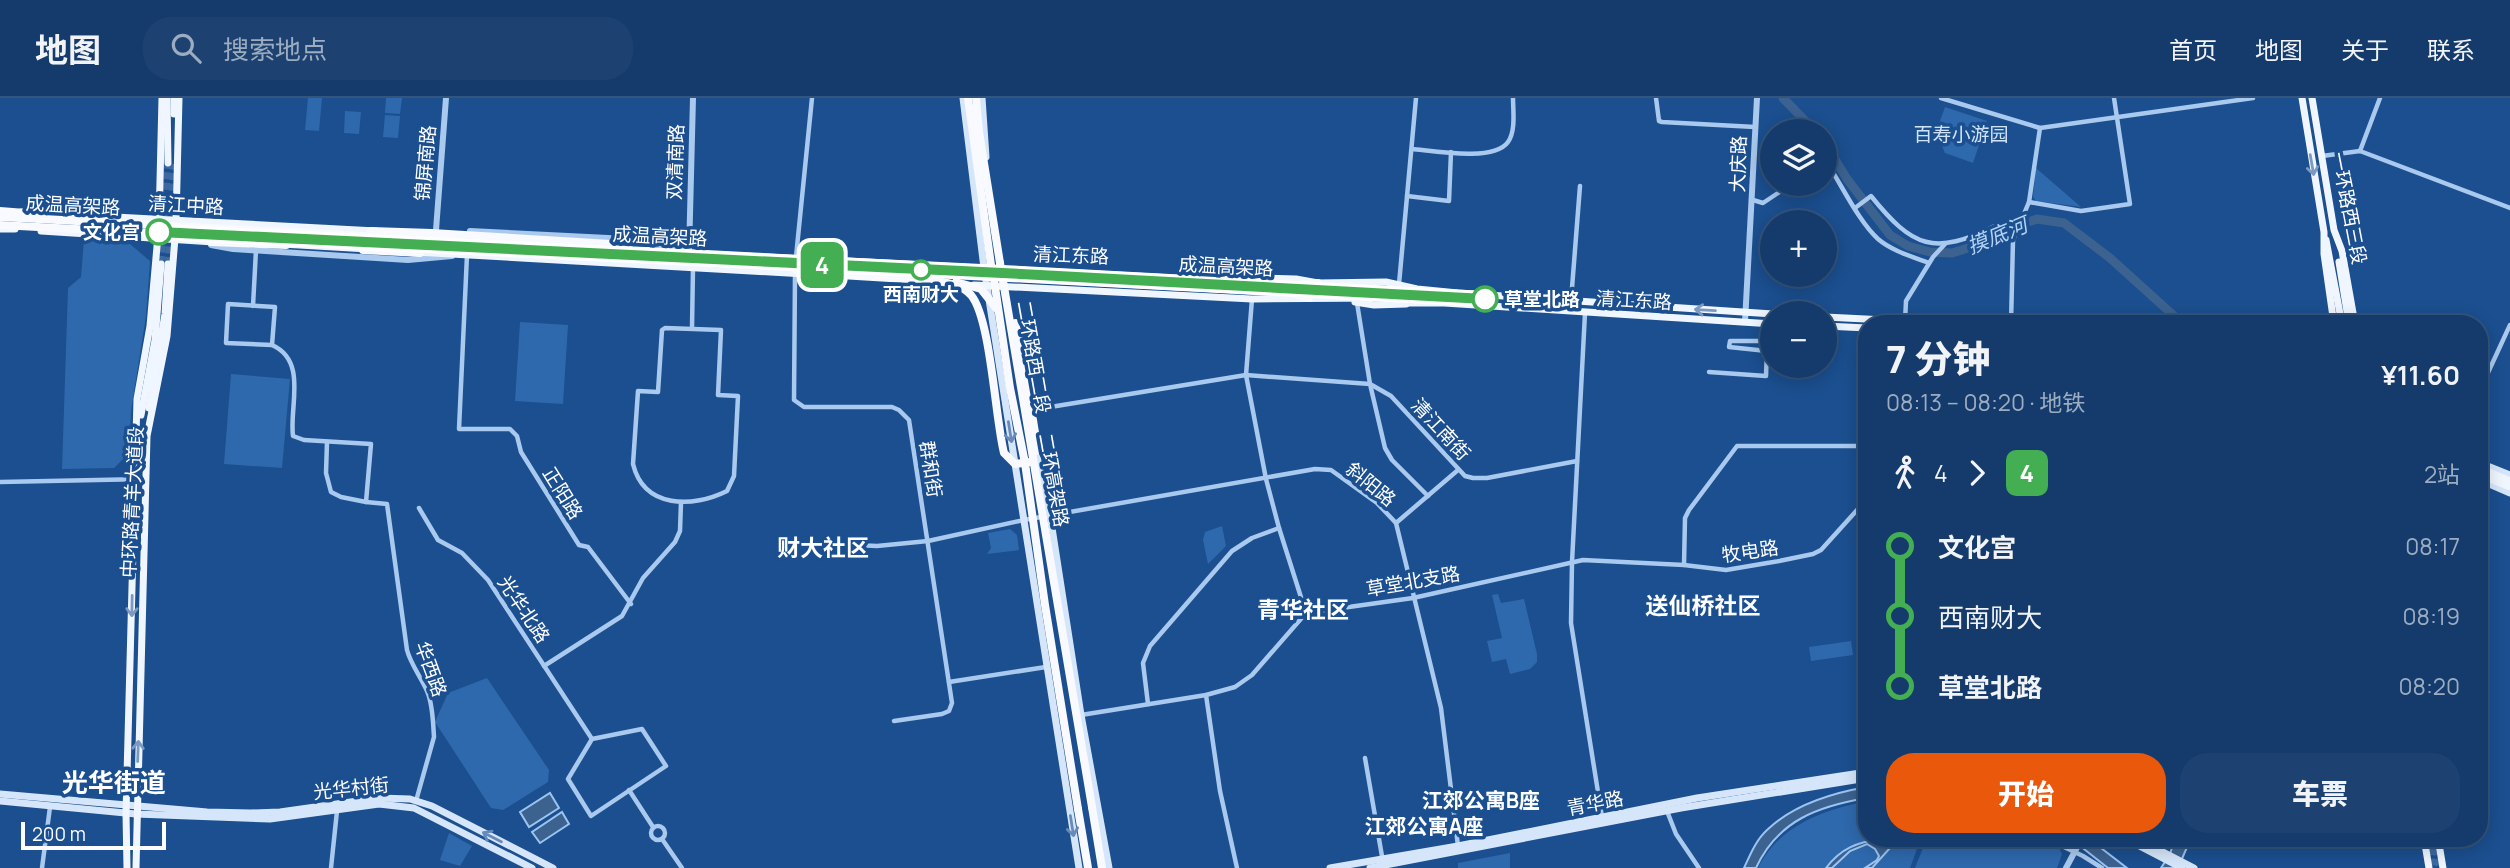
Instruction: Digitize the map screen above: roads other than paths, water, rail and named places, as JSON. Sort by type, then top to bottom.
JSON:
[{"type":"highway","name":"二环高架路","points":[[968,98],[1055,673],[1088,868]]},
{"type":"highway","name":"二环高架路","points":[[976,98],[979,132],[1102,868]]},
{"type":"highway","points":[[0,211],[35,213],[70,220]]},
{"type":"highway","name":"成温高架路","points":[[0,217],[666,251],[1219,285],[1291,293],[1309,298]]},
{"type":"highway","name":"成温高架路","points":[[0,226],[467,254],[1219,285],[1318,283]]},
{"type":"highway","points":[[371,231],[434,232],[593,242],[666,251]]},
{"type":"highway","points":[[211,242],[467,254]]},
{"type":"highway","points":[[780,266],[807,273],[966,283],[986,293],[999,311]]},
{"type":"highway","points":[[937,281],[963,288],[976,303],[983,326],[1004,453],[1010,461],[1020,465],[1030,463],[1037,447],[1021,345],[1005,287]]},
{"type":"main road","name":"中环路青羊大道段","points":[[127,868],[137,399],[151,317],[160,219],[162,98]]},
{"type":"main road","points":[[167,98],[171,164],[177,98]]},
{"type":"main road","name":"中环路青羊大道段","points":[[136,868],[147,436],[167,336],[176,220],[177,98]]},
{"type":"main road","name":"二环路西二段","points":[[963,98],[984,268],[1079,868]]},
{"type":"main road","name":"二环路西二段","points":[[982,98],[988,171],[1005,287],[1050,515],[1108,868]]},
{"type":"main road","name":"一环路西三段","points":[[2302,98],[2324,232],[2323,254],[2333,315]]},
{"type":"main road","name":"一环路西三段","points":[[2312,98],[2334,230],[2342,251],[2353,315]]},
{"type":"main road","name":"清江中路","points":[[0,211],[1004,268]]},
{"type":"main road","name":"清江中路","points":[[0,226],[185,241],[467,254],[1005,287]]},
{"type":"main road","points":[[2334,230],[2348,315]]},
{"type":"main road","points":[[2324,232],[2340,315]]},
{"type":"main road","points":[[138,438],[155,340],[164,264],[165,314],[149,407],[147,436]]},
{"type":"main road","name":"清江东路","points":[[1004,268],[1296,279],[1318,283],[1386,282],[1417,289]]},
{"type":"main road","name":"清江东路","points":[[1346,283],[1384,290],[1417,289],[1760,314]]},
{"type":"main road","name":"清江东路","points":[[1005,287],[1288,301],[1309,298],[1381,298],[1410,303],[1760,323]]},
{"type":"main road","name":"清江东路","points":[[1345,299],[1396,306],[1410,303]]},
{"type":"main road","points":[[1837,318],[1858,319]]},
{"type":"main road","points":[[1837,327],[1858,328]]},
{"type":"main road","points":[[2488,466],[2510,475]]},
{"type":"main road","points":[[2488,471],[2510,481]]},
{"type":"main road","points":[[2488,478],[2510,487]]},
{"type":"main road","points":[[2488,484],[2510,493]]},
{"type":"main road","name":"青华路","points":[[1370,868],[1458,846],[1697,798],[1858,773]]},
{"type":"main road","name":"青华路","points":[[1330,868],[1383,863],[1667,810],[1858,779]]},
{"type":"main road","points":[[0,794],[136,810]]},
{"type":"main road","name":"光华村街","points":[[136,810],[280,812],[379,798],[410,799],[432,806],[553,868]]},
{"type":"main road","points":[[0,801],[127,809]]},
{"type":"main road","name":"光华村街","points":[[136,810],[270,819],[379,804],[414,808],[532,868]]},
{"type":"main road","points":[[2144,847],[2183,866],[2194,868]]},
{"type":"main road","points":[[2150,847],[2164,856]]},
{"type":"main road","points":[[2426,847],[2429,868]]},
{"type":"main road","points":[[2440,847],[2443,868]]},
{"type":"street","name":"锦屏南路","points":[[434,232],[446,98]]},
{"type":"street","name":"双清南路","points":[[693,268],[688,250],[694,98]]},
{"type":"street","points":[[796,257],[812,98]]},
{"type":"street","points":[[1399,285],[1416,98]]},
{"type":"street","points":[[1412,149],[1495,152],[1508,142],[1511,134],[1513,98]]},
{"type":"street","name":"大庆路","points":[[1656,98],[1659,121],[1662,122],[1755,127],[1745,322]]},
{"type":"street","points":[[1755,127],[1757,98]]},
{"type":"street","points":[[1941,98],[2040,128],[2253,98]]},
{"type":"street","points":[[2029,202],[2081,211],[2130,204],[2114,98]]},
{"type":"street","points":[[2360,151],[2380,98]]},
{"type":"street","points":[[2011,315],[2013,240],[2029,202],[2040,128]]},
{"type":"street","points":[[2322,156],[2360,151],[2510,208]]},
{"type":"street","points":[[1407,196],[1449,201],[1451,152]]},
{"type":"street","points":[[1837,177],[1879,239],[1897,251],[1929,263]]},
{"type":"street","points":[[1571,302],[1580,186]]},
{"type":"street","points":[[1753,200],[1763,203],[1774,196]]},
{"type":"street","points":[[1857,206],[1871,196],[1889,219],[1905,233],[1919,240],[1944,246]]},
{"type":"street","points":[[1905,315],[1906,301],[1933,257],[1944,246],[1995,226]]},
{"type":"street","name":"清江中路","points":[[434,232],[628,239],[688,250]]},
{"type":"street","points":[[185,241],[256,250],[408,260],[467,254]]},
{"type":"street","points":[[253,306],[256,250]]},
{"type":"street","name":"正阳路","points":[[467,254],[459,429],[510,429],[514,432],[521,452],[579,545],[588,547],[631,604]]},
{"type":"street","points":[[692,328],[693,268]]},
{"type":"street","name":"群和街","points":[[795,274],[794,400],[804,407],[892,407],[905,414],[909,420],[952,703],[949,711],[894,721]]},
{"type":"street","points":[[1081,715],[1227,690],[1244,681],[1306,613],[1266,478],[1246,375],[1252,299]]},
{"type":"street","points":[[1357,302],[1370,384],[1385,448],[1392,460],[1428,496]]},
{"type":"street","points":[[272,345],[275,307],[228,304],[226,343],[272,345],[286,355],[294,373],[293,436],[304,440],[371,444],[366,502],[331,492],[326,473],[327,442]]},
{"type":"street","points":[[1585,313],[1572,562],[1572,635],[1602,818]]},
{"type":"street","points":[[2488,373],[2510,325]]},
{"type":"street","points":[[692,328],[721,330],[718,395],[738,396],[734,476],[727,491],[718,496],[709,500],[681,502],[657,497],[636,475],[633,464],[638,391],[658,392],[662,330],[692,328]]},
{"type":"street","points":[[1760,341],[1730,341],[1729,347],[1760,350]]},
{"type":"street","points":[[1709,372],[1760,376]]},
{"type":"street","points":[[1028,411],[1246,375],[1370,384]]},
{"type":"street","name":"清江南街","points":[[1370,384],[1391,396],[1458,470],[1473,478],[1487,478],[1577,461]]},
{"type":"street","points":[[1684,565],[1685,518],[1737,446],[1858,446]]},
{"type":"street","name":"斜阳路","points":[[792,542],[877,546],[928,541],[1050,515],[1315,469],[1331,470],[1377,503],[1396,523],[1441,708],[1458,846]]},
{"type":"street","points":[[1396,523],[1458,470]]},
{"type":"street","points":[[0,482],[147,479]]},
{"type":"street","name":"华西路","points":[[366,502],[387,504],[407,650],[410,662],[429,695],[434,737],[416,801]]},
{"type":"street","points":[[544,666],[622,616],[643,578],[675,542],[680,531],[681,502]]},
{"type":"street","name":"光华北路","points":[[419,508],[438,540],[462,553],[488,580],[592,739]]},
{"type":"street","name":"牧电路","points":[[1572,562],[1583,560],[1684,565],[1726,570],[1813,554],[1827,545],[1858,510]]},
{"type":"street","points":[[1148,704],[1143,663],[1145,653],[1155,639],[1232,551],[1252,538],[1279,528]]},
{"type":"street","name":"草堂北支路","points":[[1306,613],[1413,598],[1572,562]]},
{"type":"street","points":[[949,682],[1046,667]]},
{"type":"street","points":[[1206,695],[1220,791],[1237,868]]},
{"type":"street","points":[[642,729],[666,766],[629,790],[591,816],[568,779],[592,739],[642,729]]},
{"type":"street","points":[[1364,758],[1383,863]]},
{"type":"street","points":[[629,790],[653,827],[651,836],[657,840],[662,839]]},
{"type":"street","points":[[42,868],[50,806]]},
{"type":"street","points":[[1667,810],[1676,834],[1699,868]]},
{"type":"street","points":[[331,868],[337,811]]},
{"type":"street","points":[[653,827],[658,825],[664,828],[662,839]]},
{"type":"street","points":[[662,839],[682,868]]},
{"type":"street","points":[[2062,847],[2102,868]]},
{"type":"street","points":[[2066,868],[2077,847]]},
{"type":"waterway","name":"摸底河","points":[[1783,98],[1803,119]]},
{"type":"waterway","name":"摸底河","points":[[1837,163],[1890,235],[1908,246],[1930,252],[1952,253],[1984,243],[2008,229],[2037,219],[2064,223],[2110,258],[2173,315]]},
{"type":"tunnel","points":[[161,263],[168,163]]},
{"type":"tunnel","points":[[168,264],[174,164]]},
{"type":"tunnel","points":[[2430,847],[2433,868]]},
{"type":"tunnel","points":[[2436,847],[2439,868]]},
{"type":"metro line","name":"4","points":[[159,232],[1485,299]]},
{"type":"place","name":"文化宫","points":[[159,232]]},
{"type":"place","name":"西南财大","points":[[921,270]]},
{"type":"place","name":"草堂北路","points":[[1485,299]]},
{"type":"district","name":"财大社区","points":[[823,547]]},
{"type":"district","name":"送仙桥社区","points":[[1703,605]]},
{"type":"district","name":"青华社区","points":[[1303,609]]},
{"type":"district","name":"光华街道","points":[[114,782]]},
{"type":"district","name":"江郊公寓B座","points":[[1481,800]]},
{"type":"district","name":"江郊公寓A座","points":[[1424,826]]},
{"type":"park label","name":"百寿小游园","points":[[1961,134]]}]
